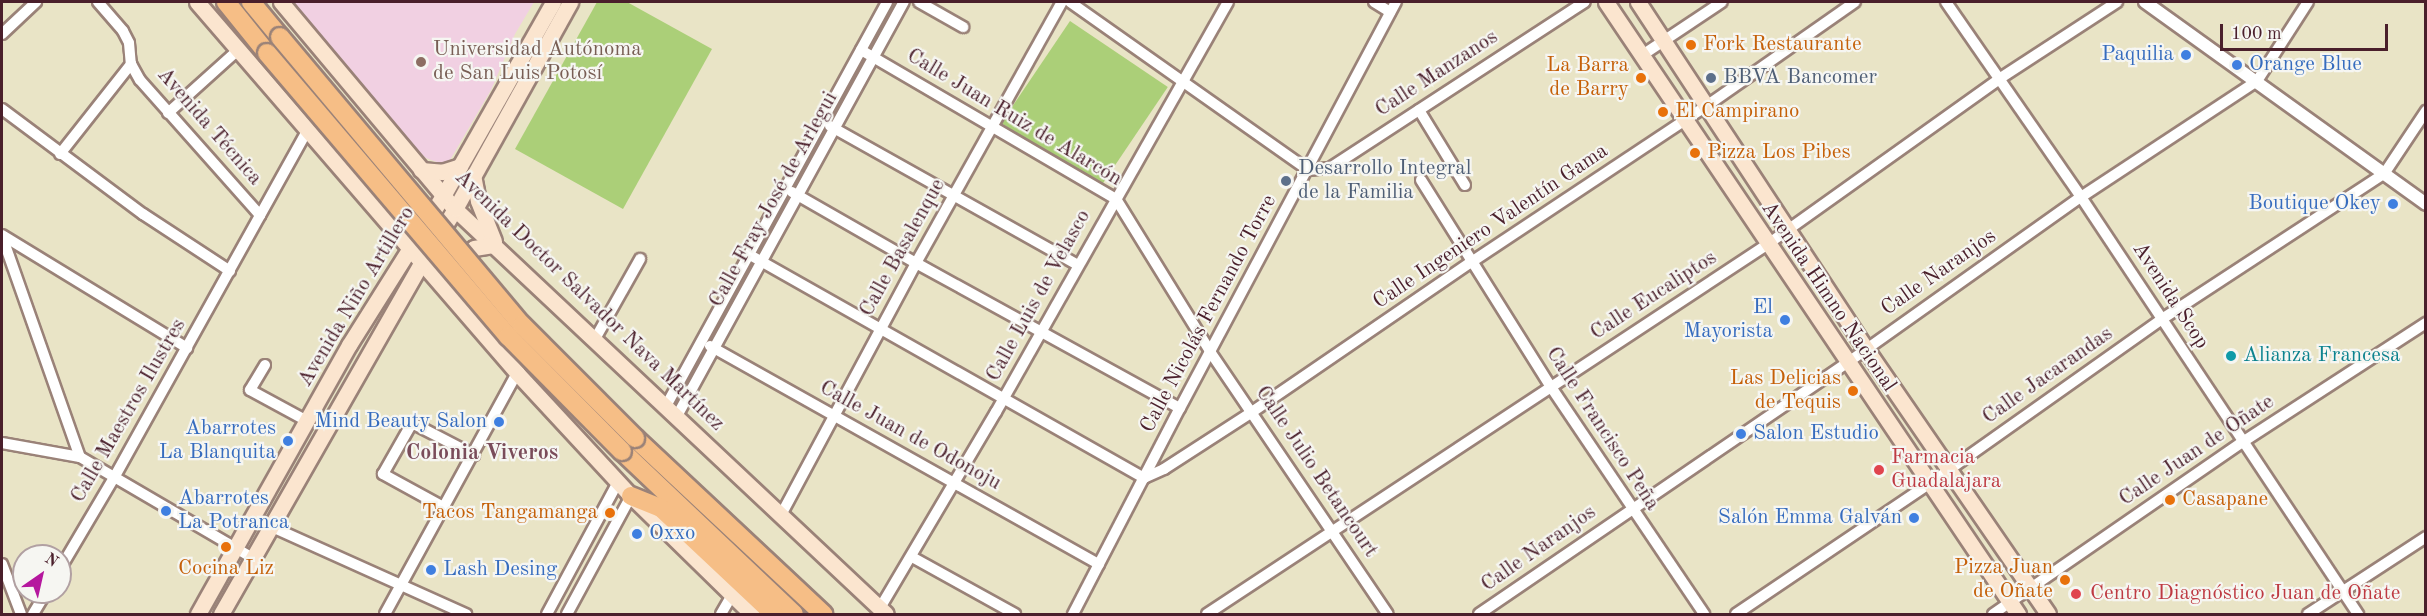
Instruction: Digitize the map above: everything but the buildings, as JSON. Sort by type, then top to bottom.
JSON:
[{"type":"highway","points":[[226,2],[508,336],[622,451],[794,615]]},
{"type":"highway","points":[[251,2],[522,325],[635,438],[824,615]]},
{"type":"highway","points":[[631,496],[661,508],[774,615]]},
{"type":"highway","points":[[805,597],[830,615]]},
{"type":"main road","points":[[197,2],[518,373],[631,496],[752,615]]},
{"type":"main road","name":"Avenida Doctor Salvador Nava Martínez","points":[[281,2],[455,210],[883,611]]},
{"type":"main road","name":"Avenida Niño Artillero","points":[[198,615],[349,345],[443,196],[553,2]]},
{"type":"main road","name":"Avenida Niño Artillero","points":[[221,615],[422,262],[455,210],[570,2]]},
{"type":"main road","name":"Avenida Himno Nacional","points":[[1606,2],[2014,609]]},
{"type":"main road","name":"Avenida Himno Nacional","points":[[1638,2],[1866,349],[2048,615]]},
{"type":"main road","points":[[373,206],[400,189],[407,173],[406,152]]},
{"type":"main road","points":[[421,170],[442,172],[460,166]]},
{"type":"main road","points":[[448,294],[448,279],[457,262],[474,248],[495,247],[484,222],[473,175]]},
{"type":"street","points":[[2,34],[36,2]]},
{"type":"street","name":"Avenida Técnica","points":[[98,2],[123,31],[129,44],[131,64],[140,80],[260,214]]},
{"type":"street","name":"Calle Fray José de Arlegui","points":[[672,411],[702,341],[887,2]]},
{"type":"street","name":"Calle Fray José de Arlegui","points":[[672,411],[715,349],[904,2]]},
{"type":"street","points":[[919,2],[963,27]]},
{"type":"street","name":"Calle Basalenque","points":[[781,515],[916,263],[1062,2]]},
{"type":"street","points":[[1070,2],[1308,170]]},
{"type":"street","name":"Calle Luis de Velasco","points":[[883,611],[1228,2]]},
{"type":"street","points":[[1374,2],[1390,12]]},
{"type":"street","name":"Calle Nicolás Fernando Torre","points":[[1073,615],[1180,408],[1396,2]]},
{"type":"street","name":"Calle Manzanos","points":[[1308,170],[1330,168],[1585,2]]},
{"type":"street","points":[[1641,56],[1722,2]]},
{"type":"street","name":"Calle Ingeniero Valentín Gama","points":[[1144,478],[1164,469],[1252,412],[1684,121],[1855,2]]},
{"type":"street","name":"Avenida Scop","points":[[1946,2],[2081,197],[2241,443],[2358,615]]},
{"type":"street","name":"Calle Eucaliptos","points":[[1207,615],[1789,230],[1999,79],[2117,2]]},
{"type":"street","points":[[2145,2],[2426,204]]},
{"type":"street","name":"Calle Naranjos","points":[[1479,615],[1847,363],[2081,197],[2257,81],[2307,2]]},
{"type":"street","points":[[168,112],[238,50]]},
{"type":"street","name":"Calle Juan Ruiz de Alarcón","points":[[861,50],[1116,199],[1211,353]]},
{"type":"street","points":[[60,154],[131,64]]},
{"type":"street","points":[[2,110],[143,214],[230,271]]},
{"type":"street","points":[[1419,110],[1466,185]]},
{"type":"street","points":[[2385,174],[2426,111]]},
{"type":"street","points":[[822,121],[1078,266]]},
{"type":"street","name":"Calle Maestros Ilustres","points":[[72,549],[115,476],[307,131]]},
{"type":"street","name":"Calle Jacarandas","points":[[1736,615],[1929,484],[2162,319],[2385,174]]},
{"type":"street","name":"Calle Francisco Peña","points":[[1421,180],[1470,263],[1631,510],[1704,615]]},
{"type":"street","points":[[786,188],[916,263],[1180,408]]},
{"type":"street","points":[[2,236],[187,348]]},
{"type":"street","points":[[2,236],[80,457]]},
{"type":"street","points":[[750,255],[1144,478]]},
{"type":"street","points":[[595,339],[640,259]]},
{"type":"street","name":"Calle Juan de Oñate","points":[[1993,615],[2014,609],[2030,588],[2241,443],[2426,323]]},
{"type":"street","name":"Calle Juan de Odonoju","points":[[702,341],[1100,564]]},
{"type":"street","name":"Calle Julio Betancourt","points":[[1211,353],[1388,615]]},
{"type":"street","points":[[265,365],[250,390],[307,421]]},
{"type":"street","points":[[385,615],[518,373]]},
{"type":"street","points":[[445,508],[383,474],[412,423],[474,455]]},
{"type":"street","points":[[2,443],[80,457],[253,558]]},
{"type":"street","points":[[547,615],[618,482]]},
{"type":"street","points":[[567,615],[631,496]]},
{"type":"street","points":[[252,518],[466,615]]},
{"type":"street","points":[[2308,615],[2426,537]]},
{"type":"street","points":[[912,557],[1015,615]]},
{"type":"street","points":[[2,564],[21,615]]},
{"type":"street","points":[[721,615],[732,595]]},
{"type":"shaded area","name":"Universidad Autónoma de San Luis Potosí","points":[[287,2],[534,2],[515,34],[491,90],[450,160],[442,164],[426,158],[406,140]]},
{"type":"green space","points":[[597,2],[627,2],[712,49],[623,209],[515,149]]},
{"type":"green space","points":[[1070,21],[1168,87],[1099,189],[1001,123]]},
{"type":"place","name":"Fork Restaurante","points":[[1691,45]]},
{"type":"place","name":"Paquilia","points":[[2186,55]]},
{"type":"place","name":"Universidad Autónoma de San Luis Potosí","points":[[421,62]]},
{"type":"place","name":"Orange Blue","points":[[2237,65]]},
{"type":"place","name":"La Barra de Barry","points":[[1641,78]]},
{"type":"place","name":"BBVA Bancomer","points":[[1711,78]]},
{"type":"place","name":"El Campirano","points":[[1663,112]]},
{"type":"place","name":"Pizza Los Pibes","points":[[1695,153]]},
{"type":"place","name":"Desarrollo Integral de la Familia","points":[[1286,181]]},
{"type":"place","name":"Boutique Okey","points":[[2393,204]]},
{"type":"place","name":"El Mayorista","points":[[1785,320]]},
{"type":"place","name":"Alianza Francesa","points":[[2231,356]]},
{"type":"place","name":"Las Delicias de Tequis","points":[[1853,391]]},
{"type":"place","name":"Mind Beauty Salon","points":[[499,422]]},
{"type":"place","name":"Salon Estudio","points":[[1741,434]]},
{"type":"place","name":"Abarrotes La Blanquita","points":[[288,441]]},
{"type":"place","name":"Farmacia Guadalajara","points":[[1879,470]]},
{"type":"place","name":"Casapane","points":[[2170,500]]},
{"type":"place","name":"Abarrotes La Potranca","points":[[166,511]]},
{"type":"place","name":"Tacos Tangamanga","points":[[610,513]]},
{"type":"place","name":"Salón Emma Galván","points":[[1914,518]]},
{"type":"place","name":"Oxxo","points":[[637,534]]},
{"type":"place","name":"Cocina Liz","points":[[226,547]]},
{"type":"place","name":"Lash Desing","points":[[431,570]]},
{"type":"place","name":"Pizza Juan de Oñate","points":[[2065,580]]},
{"type":"place","name":"Centro Diagnóstico Juan de Oñate","points":[[2076,594]]},
{"type":"district","name":"Colonia Viveros","points":[[482,454]]}]
